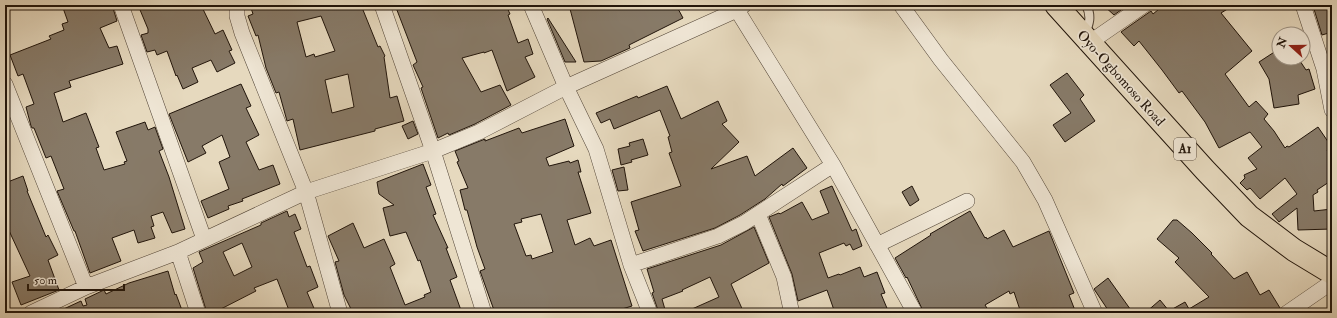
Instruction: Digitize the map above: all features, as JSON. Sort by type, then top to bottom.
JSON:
[{"type":"highway","name":"Oyo-Ogbomoso Road","points":[[1056,5],[1205,170],[1249,216],[1294,250],[1332,273]]},
{"type":"street","points":[[121,5],[204,239]]},
{"type":"street","points":[[237,5],[237,16],[242,33],[306,192],[340,313]]},
{"type":"street","points":[[382,5],[433,151],[484,313]]},
{"type":"street","points":[[531,5],[566,87],[596,149],[631,265],[650,313]]},
{"type":"street","points":[[901,5],[941,60],[1023,162],[1045,200],[1095,313]]},
{"type":"street","points":[[1087,40],[1144,5]]},
{"type":"street","points":[[1302,5],[1324,69],[1332,110]]},
{"type":"street","points":[[31,313],[54,308],[86,287],[178,252],[306,192],[433,151],[479,132],[566,87],[741,7],[833,166],[915,313]]},
{"type":"street","points":[[5,84],[86,287]]},
{"type":"street","points":[[631,265],[718,236],[744,223],[833,166]]},
{"type":"street","points":[[877,245],[967,201]]},
{"type":"street","points":[[758,214],[784,277],[792,313]]},
{"type":"street","points":[[178,252],[198,313]]},
{"type":"street","points":[[1287,313],[1332,282]]},
{"type":"lane","points":[[1086,5],[1090,12],[1087,40]]},
{"type":"building","points":[[62,5],[112,5],[117,21],[100,28],[109,48],[117,46],[123,64],[69,81],[71,87],[54,93],[63,122],[86,113],[99,147],[96,148],[104,170],[125,164],[124,162],[127,161],[116,132],[145,122],[148,130],[155,127],[163,149],[159,151],[169,177],[185,229],[172,233],[163,212],[151,216],[154,226],[151,227],[155,238],[138,243],[134,230],[112,238],[121,261],[90,273],[75,231],[57,191],[64,189],[51,156],[46,158],[34,128],[31,126],[26,107],[34,104],[23,74],[18,76],[10,55],[51,39],[49,36],[64,30],[62,24],[68,22]]},
{"type":"building","points":[[138,5],[201,5],[215,34],[223,30],[232,50],[229,51],[235,63],[217,72],[211,60],[192,68],[198,82],[183,89],[177,75],[176,76],[167,51],[157,55],[155,50],[147,52],[141,35],[148,33],[148,29]]},
{"type":"building","points":[[250,5],[361,5],[378,47],[380,46],[385,56],[390,98],[397,96],[404,121],[375,129],[375,131],[300,150],[293,119],[287,121],[279,92],[276,93],[266,68],[258,35],[256,36],[248,16],[253,14]],"holes":[[[321,16],[335,51],[315,57],[314,54],[306,57],[297,22]],[[348,74],[354,107],[332,113],[325,80]]]},
{"type":"building","points":[[395,5],[506,5],[518,43],[528,39],[533,54],[525,57],[535,77],[507,91],[492,50],[462,58],[481,92],[500,85],[511,105],[475,124],[438,138],[421,88],[423,87],[413,65],[417,62]]},
{"type":"building","points":[[569,5],[676,5],[683,18],[629,45],[630,48],[601,61],[584,62]]},
{"type":"building","points":[[1103,5],[1128,5],[1114,15]]},
{"type":"building","points":[[1164,5],[1234,5],[1221,13],[1252,51],[1225,74],[1249,107],[1256,101],[1268,114],[1264,119],[1285,148],[1287,146],[1289,147],[1318,127],[1331,146],[1327,150],[1332,158],[1332,180],[1317,190],[1318,192],[1313,195],[1314,211],[1332,209],[1332,229],[1298,230],[1297,208],[1279,222],[1272,214],[1297,194],[1285,178],[1260,199],[1250,188],[1247,190],[1240,183],[1245,178],[1244,175],[1257,169],[1248,158],[1262,147],[1250,132],[1219,148],[1205,122],[1182,91],[1179,93],[1139,41],[1134,46],[1121,32],[1151,11],[1153,14]]},
{"type":"building","points":[[1332,5],[1332,32],[1322,35],[1313,6]]},
{"type":"building","points":[[548,18],[576,62],[565,62],[547,19]]},
{"type":"building","points":[[1271,54],[1271,66],[1303,66],[1306,70],[1309,69],[1315,89],[1298,95],[1299,104],[1274,108],[1269,79],[1259,62]]},
{"type":"building","points":[[1067,73],[1084,95],[1080,99],[1095,121],[1065,142],[1053,125],[1071,113],[1050,85]]},
{"type":"building","points":[[241,84],[251,106],[246,108],[259,135],[246,142],[259,170],[273,165],[280,184],[242,199],[243,201],[228,206],[229,209],[208,218],[201,201],[229,189],[219,162],[230,157],[222,135],[202,146],[206,153],[188,162],[169,114]]},
{"type":"building","points":[[667,86],[681,119],[718,101],[727,121],[722,124],[739,142],[711,169],[747,156],[755,176],[793,148],[807,168],[783,186],[782,184],[765,199],[740,215],[715,228],[643,251],[635,231],[639,230],[631,202],[681,186],[669,153],[672,152],[668,137],[670,136],[660,110],[614,129],[610,119],[601,123],[596,113],[637,96],[638,98]]},
{"type":"building","points":[[565,119],[574,146],[546,158],[549,166],[569,161],[570,163],[578,160],[581,172],[578,172],[591,213],[567,220],[575,245],[590,238],[594,246],[611,240],[632,306],[609,313],[495,313],[480,271],[485,269],[477,247],[467,210],[465,210],[460,190],[468,188],[457,162],[459,161],[455,151],[519,128],[522,133]],"holes":[[[541,214],[553,252],[532,259],[531,255],[526,256],[514,224],[522,222],[521,219]]]},
{"type":"building","points":[[413,121],[418,134],[408,139],[402,126]]},
{"type":"building","points":[[643,139],[648,155],[631,160],[632,162],[621,165],[618,149],[630,146],[629,143]]},
{"type":"building","points":[[423,164],[431,185],[426,187],[436,214],[433,215],[448,248],[446,248],[457,277],[450,280],[462,313],[353,313],[344,295],[335,262],[339,261],[328,236],[353,223],[364,248],[384,239],[395,264],[390,267],[405,305],[425,297],[424,295],[431,292],[420,260],[418,261],[406,232],[390,236],[383,208],[394,205],[379,194],[377,182]]},
{"type":"building","points":[[624,167],[628,190],[618,191],[612,170]]},
{"type":"building","points":[[23,176],[27,191],[46,237],[48,235],[58,255],[48,260],[59,290],[21,305],[12,282],[30,276],[5,222],[5,183]]},
{"type":"building","points":[[832,186],[852,231],[856,229],[862,246],[853,250],[850,244],[846,246],[844,243],[819,253],[828,278],[860,267],[864,277],[877,272],[885,293],[881,294],[889,313],[835,313],[827,290],[798,301],[792,274],[769,217],[779,213],[780,214],[802,202],[812,220],[829,213],[820,191]]},
{"type":"building","points":[[912,186],[919,200],[910,206],[902,192]]},
{"type":"building","points":[[287,211],[289,217],[295,214],[301,229],[294,232],[307,267],[310,266],[318,287],[307,292],[316,313],[290,313],[277,279],[254,288],[256,291],[217,311],[207,313],[193,268],[203,262],[199,252],[261,225],[261,223]],"holes":[[[242,243],[252,267],[234,276],[223,252]]]},
{"type":"building","points":[[970,211],[985,238],[986,237],[987,239],[1004,230],[1013,247],[1049,231],[1074,293],[1069,295],[1076,313],[1021,313],[1014,292],[1010,294],[1009,291],[985,305],[990,313],[924,313],[907,277],[906,278],[895,258],[931,235],[930,234]]},
{"type":"building","points":[[1173,220],[1177,220],[1192,233],[1212,253],[1211,254],[1234,279],[1247,272],[1260,295],[1269,290],[1280,308],[1278,312],[1145,313],[1160,300],[1169,311],[1185,302],[1189,309],[1209,297],[1175,262],[1179,258],[1157,239]]},
{"type":"building","points":[[754,227],[769,263],[731,284],[744,313],[683,313],[719,297],[710,277],[682,290],[683,291],[662,299],[666,313],[659,313],[652,293],[654,292],[647,269],[721,245]]},
{"type":"building","points":[[168,271],[175,295],[176,294],[183,313],[55,313],[81,301],[83,306],[87,305],[85,299],[104,290],[106,294],[129,283]]},
{"type":"building","points":[[1108,278],[1133,313],[1110,313],[1094,289]]}]
